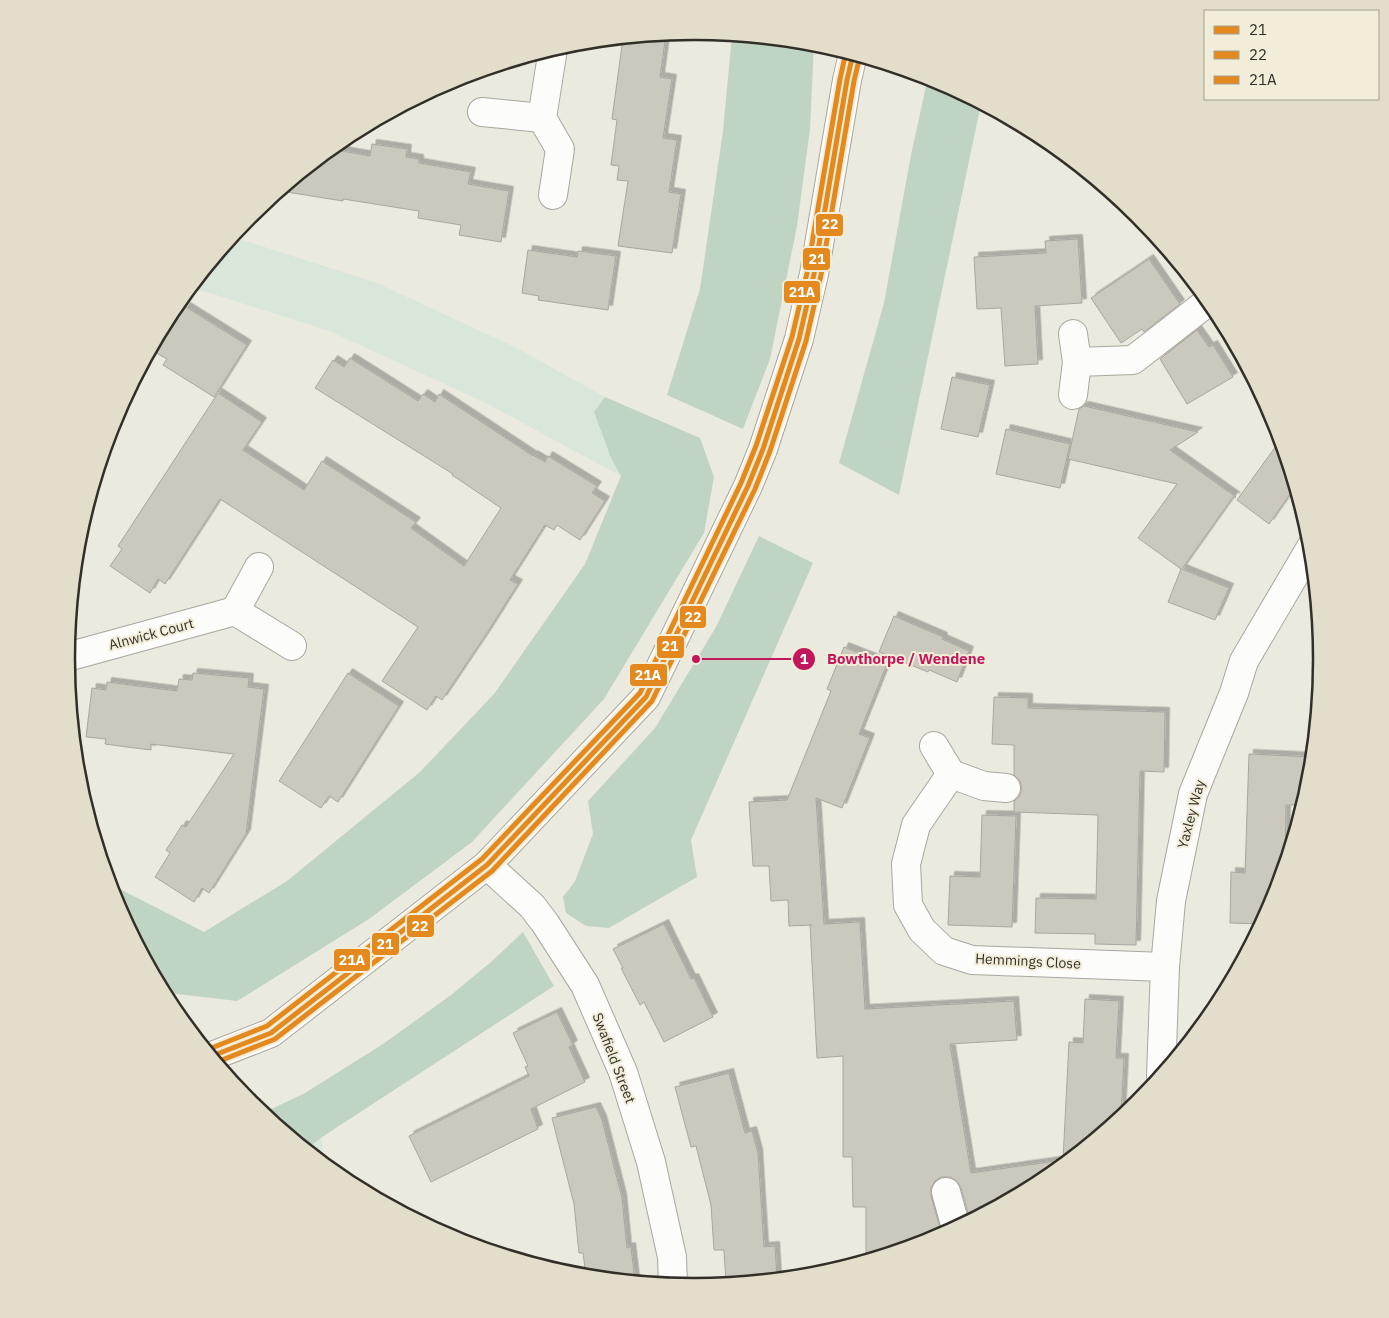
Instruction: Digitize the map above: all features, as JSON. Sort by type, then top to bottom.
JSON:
[{"type":"street","points":[[552,57],[542,118],[560,149],[553,195]]},
{"type":"street","points":[[218,1054],[271,1033],[487,865],[646,697],[748,486],[763,449],[799,339],[814,274],[849,60]]},
{"type":"street","points":[[847,80],[852,60]]},
{"type":"street","points":[[482,112],[542,118]]},
{"type":"street","points":[[1077,362],[1133,360],[1203,306]]},
{"type":"street","points":[[1073,334],[1077,362],[1073,395]]},
{"type":"street","name":"Yaxley Way","points":[[1161,1065],[1165,967],[1171,901],[1193,794],[1234,693],[1244,661],[1305,558]]},
{"type":"street","points":[[259,567],[235,612],[292,646]]},
{"type":"street","name":"Alnwick Court","points":[[75,655],[235,612]]},
{"type":"street","points":[[934,746],[951,774],[984,786],[1006,788]]},
{"type":"street","name":"Hemmings Close","points":[[951,774],[916,825],[906,864],[908,905],[922,930],[944,951],[972,960],[1165,967]]},
{"type":"street","name":"Swafield Street","points":[[487,865],[532,906],[545,923],[584,985],[623,1072],[651,1162],[672,1257],[673,1277]]},
{"type":"street","points":[[946,1192],[954,1220]]},
{"type":"green space","points":[[731,41],[775,45],[814,52],[810,129],[797,226],[770,359],[743,429],[667,395],[700,289],[723,131]]},
{"type":"green space","points":[[926,85],[980,110],[899,495],[839,463],[884,303],[911,155]]},
{"type":"green space","points":[[240,239],[377,283],[515,347],[605,397],[594,412],[611,458],[621,476],[484,402],[329,331],[197,290]]},
{"type":"green space","points":[[605,397],[700,438],[714,477],[704,533],[604,699],[472,842],[369,919],[237,1001],[174,994],[158,969],[139,933],[120,889],[204,932],[287,881],[420,772],[494,694],[585,564],[621,476],[611,458],[594,412]]},
{"type":"green space","points":[[759,536],[813,563],[691,840],[697,877],[609,928],[586,926],[566,913],[563,897],[575,881],[593,834],[588,801],[655,728],[716,627]]},
{"type":"green space","points":[[523,932],[554,986],[312,1145],[270,1109],[305,1093],[383,1044],[451,995],[491,962]]},
{"type":"green space","points":[[322,1137],[322,1153],[312,1145]]},
{"type":"building","points":[[665,41],[660,77],[672,79],[663,138],[677,140],[669,192],[681,194],[672,253],[618,246],[628,181],[617,180],[619,166],[611,165],[617,120],[612,119],[622,44]]},
{"type":"building","points":[[372,144],[407,149],[406,157],[419,159],[419,163],[471,172],[468,184],[509,191],[501,242],[459,235],[461,225],[418,218],[419,211],[288,192],[342,151],[370,156]]},
{"type":"building","points":[[1078,239],[1082,303],[1035,306],[1038,364],[1005,366],[1001,308],[977,309],[974,257],[1046,253],[1045,241]]},
{"type":"building","points":[[528,250],[577,257],[578,251],[616,256],[608,310],[538,300],[539,296],[522,293]]},
{"type":"building","points":[[1149,259],[1180,304],[1144,332],[1142,329],[1121,343],[1091,298]]},
{"type":"building","points":[[186,307],[247,345],[214,397],[163,365],[167,359],[156,353]]},
{"type":"building","points":[[1197,330],[1209,347],[1213,345],[1233,377],[1187,404],[1160,359]]},
{"type":"building","points":[[350,358],[418,401],[423,394],[435,402],[439,394],[533,456],[545,462],[548,456],[597,486],[592,493],[605,501],[580,540],[557,525],[554,530],[545,525],[510,580],[518,584],[487,633],[442,700],[436,696],[427,710],[382,681],[418,627],[220,499],[165,584],[158,579],[150,593],[110,566],[122,549],[118,546],[218,393],[262,422],[243,450],[304,490],[322,461],[416,522],[411,528],[464,566],[501,508],[453,474],[315,388],[333,360],[344,367]]},
{"type":"building","points":[[952,377],[990,385],[978,437],[941,429]]},
{"type":"building","points":[[1084,406],[1198,432],[1170,450],[1236,497],[1233,497],[1182,569],[1229,588],[1215,620],[1168,602],[1181,569],[1138,538],[1177,484],[1068,459],[1079,409]]},
{"type":"building","points":[[1006,429],[1070,444],[1060,488],[996,474]]},
{"type":"building","points":[[1276,446],[1290,493],[1269,524],[1237,500]]},
{"type":"building","points":[[894,616],[943,637],[942,639],[969,651],[957,682],[879,652]]},
{"type":"building","points":[[844,647],[887,664],[859,734],[870,738],[842,808],[816,798],[824,924],[860,922],[865,1009],[1014,1001],[1017,1040],[950,1044],[971,1173],[1056,1161],[1004,1195],[968,1214],[961,1188],[957,1181],[950,1177],[941,1177],[935,1181],[931,1188],[931,1196],[940,1227],[866,1254],[866,1207],[853,1207],[852,1157],[843,1157],[843,1056],[817,1058],[810,925],[789,926],[788,900],[771,901],[769,866],[753,866],[749,802],[787,800],[831,691],[827,689]]},
{"type":"building","points":[[193,673],[249,678],[248,687],[264,689],[246,834],[209,893],[202,888],[194,902],[155,877],[170,853],[166,850],[182,825],[186,827],[234,754],[151,744],[151,750],[105,744],[106,739],[86,737],[92,688],[106,690],[107,682],[177,691],[179,679],[192,680]]},
{"type":"building","points":[[348,673],[399,706],[338,802],[329,796],[321,808],[279,781]]},
{"type":"building","points":[[994,697],[1028,698],[1028,708],[1165,712],[1164,772],[1140,771],[1136,945],[1095,944],[1095,934],[1035,933],[1036,898],[1096,899],[1098,815],[1014,812],[1014,801],[1019,797],[1022,789],[1020,781],[1014,775],[1014,745],[992,744]]},
{"type":"building","points":[[1249,754],[1306,757],[1296,805],[1286,805],[1285,842],[1281,858],[1254,924],[1230,923],[1231,872],[1245,873]]},
{"type":"building","points":[[982,815],[1016,816],[1012,927],[948,925],[950,876],[980,877]]},
{"type":"building","points":[[664,924],[691,979],[694,978],[713,1017],[664,1042],[644,1002],[640,1005],[613,949]]},
{"type":"building","points":[[1085,999],[1119,1001],[1116,1058],[1124,1058],[1122,1107],[1063,1156],[1069,1042],[1083,1043]]},
{"type":"building","points":[[557,1012],[573,1045],[569,1047],[585,1082],[531,1109],[538,1129],[431,1182],[409,1136],[529,1076],[525,1067],[528,1066],[513,1033]]},
{"type":"building","points":[[729,1073],[745,1133],[752,1131],[758,1153],[764,1247],[775,1246],[777,1273],[726,1277],[724,1250],[714,1250],[711,1205],[696,1146],[691,1147],[675,1087]]},
{"type":"building","points":[[596,1107],[602,1120],[622,1198],[627,1248],[631,1247],[634,1275],[585,1268],[583,1253],[579,1253],[574,1204],[552,1118]]},
{"type":"transit line","name":"21A","points":[[213,1048],[267,1026],[482,859],[640,693],[741,483],[756,446],[792,337],[807,273],[845,59]]},
{"type":"transit line","name":"21","points":[[218,1054],[271,1033],[487,865],[646,697],[748,486],[763,449],[799,339],[814,274],[852,60]]},
{"type":"transit line","name":"22","points":[[223,1060],[275,1039],[492,871],[652,701],[755,489],[770,451],[806,341],[821,275],[859,62]]},
{"type":"place","name":"Bowthorpe / Wendene","points":[[696,659]]}]
